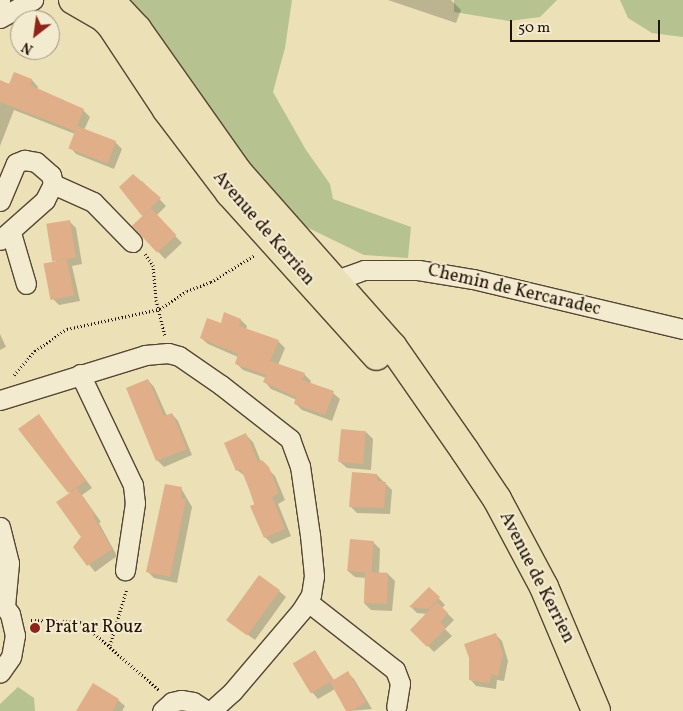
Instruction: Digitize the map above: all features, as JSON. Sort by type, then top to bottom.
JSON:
[{"type":"main road","name":"Avenue de Kerrien","points":[[73,0],[104,17],[194,147],[274,244],[328,288]]},
{"type":"main road","name":"Avenue de Kerrien","points":[[110,0],[136,29],[237,171],[328,288],[465,451],[496,500],[544,587],[596,711]]},
{"type":"street","points":[[0,18],[33,0]]},
{"type":"street","points":[[0,202],[10,171],[24,160],[45,167],[53,184],[93,202],[132,242]]},
{"type":"street","points":[[26,284],[6,237],[45,200],[53,184]]},
{"type":"street","name":"Chemin de Kercaradec","points":[[328,288],[354,272],[376,268],[442,273],[683,329]]},
{"type":"street","points":[[6,399],[80,374],[145,355],[168,353],[200,370],[290,439],[300,466],[312,561],[312,588],[308,602],[223,702],[211,711]]},
{"type":"street","points":[[80,374],[133,485],[135,503],[125,570]]},
{"type":"street","points":[[0,527],[9,563],[2,604],[13,624],[14,646],[0,673]]},
{"type":"street","points":[[308,602],[395,670],[400,683],[396,707]]},
{"type":"street","points":[[167,707],[192,702],[207,711]]},
{"type":"path","points":[[132,242],[153,265],[168,353]]},
{"type":"path","points":[[6,399],[11,383],[20,366],[35,351],[67,329],[160,309],[188,290],[211,282],[274,244]]},
{"type":"path","points":[[110,645],[129,580],[125,570]]},
{"type":"path","points":[[13,624],[38,619],[81,622],[110,645],[167,707]]},
{"type":"green space","points":[[120,0],[292,0],[285,48],[273,92],[306,150],[330,184],[333,199],[411,227],[408,258],[364,255],[292,220]]},
{"type":"green space","points":[[454,0],[557,0],[540,17],[509,21],[454,12]]},
{"type":"green space","points":[[620,0],[683,0],[683,37],[652,33],[628,18]]},
{"type":"green space","points":[[18,687],[34,698],[35,711],[0,711],[0,704]]},
{"type":"building","points":[[14,72],[32,79],[30,85],[84,109],[75,131],[0,102],[0,80],[9,84]]},
{"type":"building","points":[[77,126],[116,141],[108,163],[68,148]]},
{"type":"building","points":[[133,174],[161,198],[142,216],[119,187]]},
{"type":"building","points":[[151,208],[176,235],[157,253],[132,226]]},
{"type":"building","points":[[70,220],[76,258],[52,261],[46,224]]},
{"type":"building","points":[[67,259],[74,295],[51,300],[43,264]]},
{"type":"building","points":[[224,312],[241,319],[239,326],[279,340],[270,361],[305,373],[302,380],[334,391],[325,415],[294,404],[296,397],[263,382],[266,375],[235,364],[238,354],[200,338],[207,318],[221,323]]},
{"type":"building","points":[[148,379],[164,416],[172,413],[187,449],[156,461],[126,388]]},
{"type":"building","points":[[39,414],[86,481],[68,493],[18,429]]},
{"type":"building","points":[[341,429],[366,431],[363,464],[338,462]]},
{"type":"building","points":[[246,433],[258,462],[262,460],[269,467],[279,493],[272,497],[285,529],[264,538],[250,506],[255,504],[241,469],[236,471],[224,443]]},
{"type":"building","points":[[352,472],[377,474],[377,481],[386,482],[384,508],[349,507]]},
{"type":"building","points":[[165,484],[182,487],[181,498],[186,499],[170,577],[146,572]]},
{"type":"building","points":[[77,488],[95,515],[93,516],[112,549],[87,566],[73,547],[81,537],[56,502]]},
{"type":"building","points":[[350,539],[374,541],[371,573],[347,571]]},
{"type":"building","points":[[365,572],[388,573],[387,604],[364,603]]},
{"type":"building","points":[[259,575],[280,590],[247,636],[226,620]]},
{"type":"building","points":[[429,587],[440,597],[429,609],[409,607]]},
{"type":"building","points":[[437,602],[448,613],[440,622],[446,628],[427,647],[410,630]]},
{"type":"building","points":[[496,633],[503,654],[498,676],[491,674],[490,683],[469,680],[469,658],[464,644]]},
{"type":"building","points":[[315,650],[333,680],[311,693],[293,663]]},
{"type":"building","points":[[348,671],[366,702],[351,711],[346,711],[330,682]]},
{"type":"building","points":[[93,683],[119,699],[112,711],[76,711]]},
{"type":"place","name":"Prat ar Rouz","points":[[35,628]]}]
